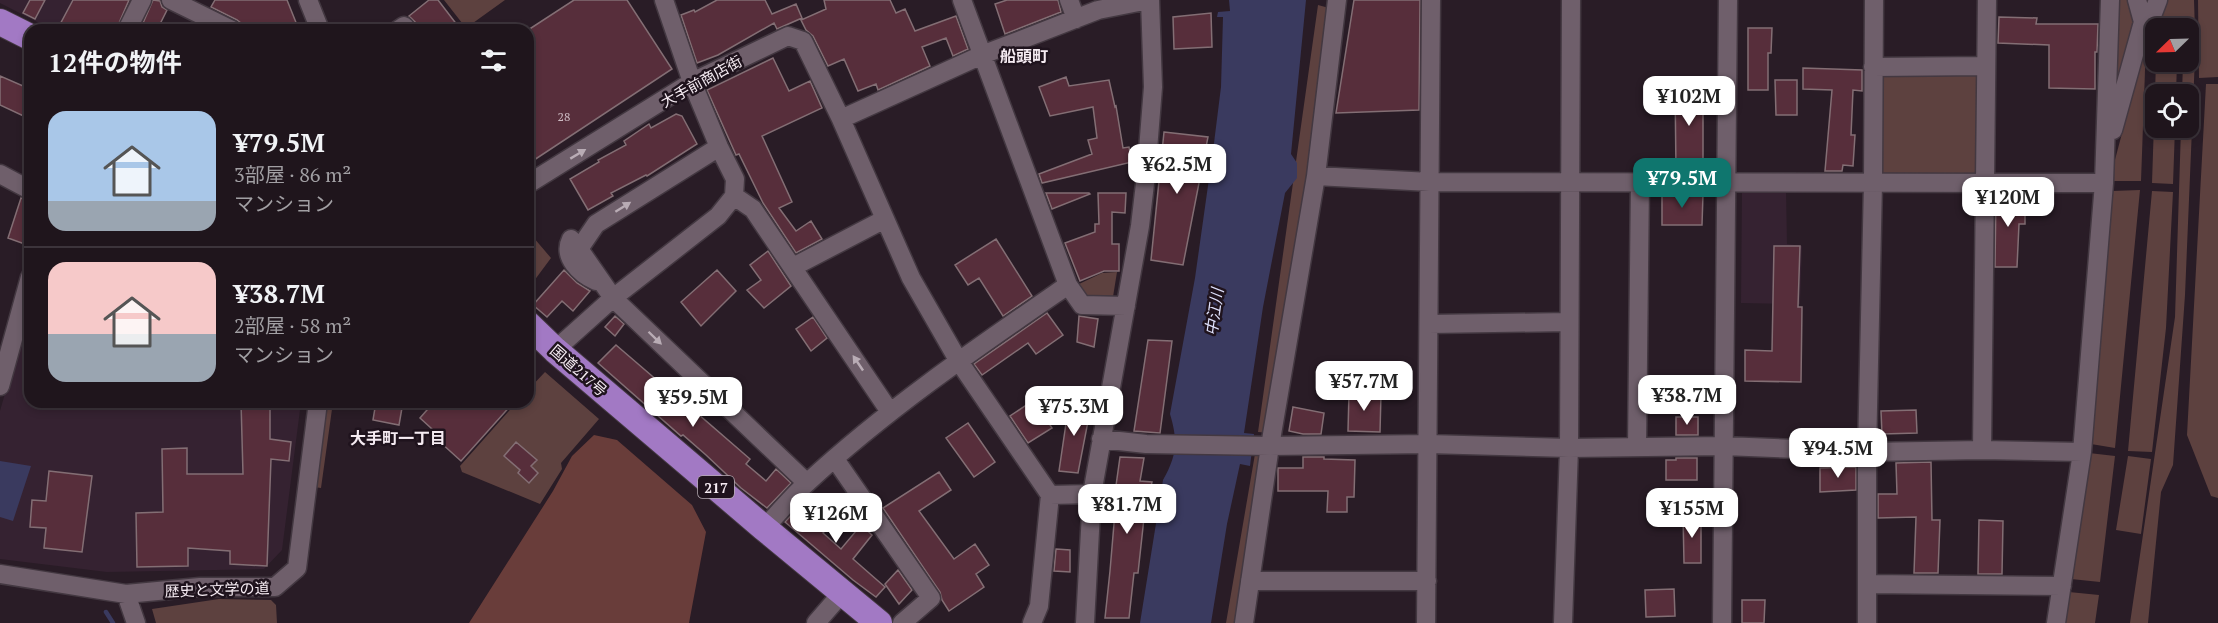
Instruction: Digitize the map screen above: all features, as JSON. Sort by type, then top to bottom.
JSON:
[{"type":"highway","points":[[0,22],[24,34]]},
{"type":"highway","name":"国道217号","points":[[534,330],[764,528],[879,623]]},
{"type":"street","points":[[130,24],[142,0]]},
{"type":"street","points":[[171,0],[220,24]]},
{"type":"street","points":[[308,0],[318,24]]},
{"type":"street","points":[[555,350],[608,291],[718,216],[734,196],[735,179],[692,82],[664,0]]},
{"type":"street","points":[[962,0],[1068,285],[1082,305],[1126,306]]},
{"type":"street","points":[[1069,0],[1076,19]]},
{"type":"street","points":[[841,119],[982,55],[1076,19],[1097,5],[1149,0],[1153,87],[1146,175],[1126,306],[1092,494],[1085,623]]},
{"type":"street","points":[[1244,623],[1265,446],[1316,176],[1337,0]]},
{"type":"street","points":[[1426,623],[1431,0]]},
{"type":"street","points":[[1563,623],[1569,448],[1571,0]]},
{"type":"street","points":[[1722,623],[1728,0]]},
{"type":"street","points":[[1867,623],[1867,452],[1873,183],[1874,0]]},
{"type":"street","points":[[1982,450],[1988,0]]},
{"type":"street","points":[[2056,623],[2082,452],[2104,183],[2110,0]]},
{"type":"street","points":[[2105,159],[2148,15]]},
{"type":"street","name":"大手前商店街","points":[[534,180],[692,82],[788,36],[803,41],[841,119],[911,278],[958,360],[1050,495]]},
{"type":"street","points":[[1873,67],[1986,66]]},
{"type":"street","points":[[719,147],[596,224],[579,249],[608,291],[807,483]]},
{"type":"street","points":[[0,174],[24,187]]},
{"type":"street","points":[[1316,176],[1430,182],[2104,183]]},
{"type":"street","points":[[1637,447],[1640,181]]},
{"type":"street","points":[[734,196],[753,209],[890,412]]},
{"type":"street","points":[[793,267],[885,219]]},
{"type":"street","points":[[764,528],[807,483],[890,412],[958,360],[1068,285]]},
{"type":"street","points":[[0,386],[24,299]]},
{"type":"street","points":[[1429,324],[1569,322]]},
{"type":"street","name":"歴史と文学の道","points":[[0,574],[126,594],[200,587],[275,588],[297,568],[317,408]]},
{"type":"street","points":[[1101,439],[1146,444],[1265,446],[1428,444],[1569,448],[1724,446],[1867,452],[1982,450],[2082,452]]},
{"type":"street","points":[[835,459],[931,598],[902,623]]},
{"type":"street","points":[[1032,623],[1039,606],[1050,495],[1092,494]]},
{"type":"street","points":[[1250,581],[1427,581]]},
{"type":"street","points":[[1868,584],[2062,586]]},
{"type":"street","points":[[816,623],[842,592]]},
{"type":"street","points":[[126,594],[136,623]]},
{"type":"shaded area","points":[[0,0],[140,0],[128,24],[41,24],[0,3]]},
{"type":"shaded area","points":[[444,0],[505,0],[472,24],[463,24]]},
{"type":"shaded area","points":[[2118,0],[2134,0],[2140,23],[2114,114]]},
{"type":"shaded area","points":[[2167,0],[2194,0],[2195,18],[2161,18]]},
{"type":"shaded area","points":[[2198,0],[2218,0],[2218,77],[2199,78]]},
{"type":"shaded area","points":[[1318,5],[1329,8],[1330,28],[1270,433],[1258,432]]},
{"type":"shaded area","points":[[2145,47],[2141,181],[2111,181]]},
{"type":"shaded area","points":[[1982,70],[1980,179],[1877,178],[1878,71]]},
{"type":"shaded area","points":[[2156,72],[2177,72],[2176,84],[2155,84]]},
{"type":"shaded area","points":[[2183,72],[2194,72],[2194,84],[2182,84]]},
{"type":"shaded area","points":[[2206,84],[2218,84],[2218,498],[2211,496],[2187,435]]},
{"type":"shaded area","points":[[2153,138],[2175,138],[2173,184],[2152,183]]},
{"type":"shaded area","points":[[2181,138],[2192,138],[2185,295],[2173,465],[2161,492],[2148,623],[2130,623],[2175,317]]},
{"type":"shaded area","points":[[1742,188],[1786,189],[1787,244],[1802,246],[1800,304],[1741,303]]},
{"type":"shaded area","points":[[2140,190],[2115,448],[2091,444],[2112,191]]},
{"type":"shaded area","points":[[2152,191],[2173,192],[2166,328],[2152,452],[2128,451]]},
{"type":"shaded area","points":[[534,238],[551,258],[534,281]]},
{"type":"shaded area","points":[[1117,272],[1112,303],[1084,296],[1079,284],[1102,273]]},
{"type":"shaded area","points":[[24,327],[24,408],[300,408],[282,550],[264,569],[107,572],[0,559],[0,411]]},
{"type":"shaded area","points":[[545,372],[599,419],[561,463],[562,469],[540,504],[462,472],[460,466],[512,408],[534,408],[534,384]]},
{"type":"shaded area","points":[[325,408],[332,408],[321,488],[314,487]]},
{"type":"shaded area","points":[[594,435],[617,440],[692,505],[706,532],[689,623],[469,623],[553,491],[572,456]]},
{"type":"shaded area","points":[[2089,453],[2115,456],[2100,582],[2071,579]]},
{"type":"shaded area","points":[[1255,454],[1267,456],[1240,623],[1226,623]]},
{"type":"shaded area","points":[[2128,456],[2151,459],[2141,534],[2116,530]]},
{"type":"shaded area","points":[[2069,592],[2099,595],[2095,623],[2065,623]]},
{"type":"shaded area","points":[[219,599],[271,600],[276,605],[277,623],[156,623],[152,609]]},
{"type":"water","name":"中江川","points":[[1229,0],[1306,0],[1291,154],[1297,163],[1297,178],[1285,193],[1263,307],[1244,433],[1254,434],[1250,466],[1240,464],[1227,524],[1211,623],[1140,623],[1163,480],[1175,448],[1170,414],[1195,278],[1221,87],[1223,17],[1217,17],[1218,12],[1230,11]]},
{"type":"water","points":[[0,461],[31,466],[13,521],[0,517]]},
{"type":"building","points":[[30,0],[45,0],[35,19],[23,13]]},
{"type":"building","points":[[73,0],[129,0],[119,24],[60,24]]},
{"type":"building","points":[[153,0],[160,1],[162,7],[167,10],[160,24],[143,24]]},
{"type":"building","points":[[215,0],[287,0],[297,24],[242,24],[211,7]]},
{"type":"building","points":[[429,0],[438,0],[456,24],[416,24],[409,16]]},
{"type":"building","points":[[574,0],[627,0],[672,69],[534,160],[534,26]]},
{"type":"building","points":[[717,0],[765,0],[772,14],[796,4],[802,18],[777,29],[774,23],[718,55],[697,63],[681,15],[694,10],[695,12]]},
{"type":"building","points":[[824,0],[890,0],[896,13],[905,9],[915,31],[956,16],[968,49],[953,56],[946,38],[922,47],[930,66],[878,90],[876,84],[858,91],[844,59],[828,66],[813,36],[806,30],[801,20],[826,9]]},
{"type":"building","points":[[1007,0],[1058,0],[1061,12],[1005,34],[995,4]]},
{"type":"building","points":[[1354,0],[1420,0],[1419,110],[1336,113]]},
{"type":"building","points":[[1211,13],[1212,47],[1174,49],[1173,17]]},
{"type":"building","points":[[1999,17],[2037,18],[2036,24],[2098,24],[2095,89],[2049,88],[2049,45],[1998,43]]},
{"type":"building","points":[[1748,28],[1772,28],[1771,53],[1768,53],[1768,90],[1748,90]]},
{"type":"building","points":[[773,58],[789,91],[810,81],[822,108],[762,136],[792,202],[779,208],[796,231],[811,221],[822,239],[796,253],[763,203],[739,154],[736,155],[707,90]]},
{"type":"building","points":[[1803,68],[1862,70],[1862,91],[1853,90],[1851,135],[1855,135],[1853,166],[1843,165],[1842,171],[1825,171],[1832,90],[1803,89]]},
{"type":"building","points":[[0,76],[24,86],[24,116],[0,105]]},
{"type":"building","points":[[1066,77],[1069,86],[1109,80],[1123,148],[1129,147],[1132,162],[1042,183],[1039,174],[1092,154],[1088,140],[1097,138],[1093,107],[1050,116],[1039,87]]},
{"type":"building","points":[[1775,80],[1797,80],[1797,115],[1776,115]]},
{"type":"building","points":[[1675,84],[1703,84],[1703,171],[1676,171]]},
{"type":"building","points":[[676,114],[682,116],[697,144],[647,176],[611,193],[613,196],[588,210],[570,179],[626,145],[624,141],[649,124],[651,128]]},
{"type":"building","points":[[1164,132],[1208,137],[1183,265],[1151,260]]},
{"type":"building","points":[[1046,193],[1089,193],[1090,194],[1052,209]]},
{"type":"building","points":[[1098,193],[1126,193],[1125,213],[1112,212],[1112,244],[1119,244],[1119,271],[1104,271],[1080,281],[1065,243],[1095,232],[1095,224],[1099,224]]},
{"type":"building","points":[[1662,194],[1703,194],[1702,225],[1662,225]]},
{"type":"building","points":[[1996,194],[2025,194],[2025,224],[2019,224],[2017,267],[1995,267]]},
{"type":"building","points":[[21,198],[24,199],[24,244],[8,238]]},
{"type":"building","points":[[996,239],[1032,296],[1003,316],[979,278],[968,285],[955,265]]},
{"type":"building","points":[[1774,246],[1800,246],[1798,307],[1802,307],[1801,382],[1745,381],[1745,350],[1772,351]]},
{"type":"building","points":[[768,251],[791,286],[764,308],[747,290],[761,280],[750,265]]},
{"type":"building","points":[[564,270],[577,283],[590,291],[573,311],[562,301],[547,317],[534,304]]},
{"type":"building","points":[[717,270],[736,291],[701,326],[681,302]]},
{"type":"building","points":[[1047,313],[1063,335],[1036,354],[1028,343],[982,375],[974,364]]},
{"type":"building","points":[[615,316],[624,324],[615,336],[605,327]]},
{"type":"building","points":[[1079,316],[1098,319],[1094,347],[1077,342]]},
{"type":"building","points":[[813,317],[827,338],[811,351],[796,329]]},
{"type":"building","points":[[1148,340],[1172,341],[1160,433],[1134,431]]},
{"type":"building","points":[[616,345],[750,459],[746,464],[766,481],[776,469],[791,483],[767,508],[741,488],[706,455],[598,363]]},
{"type":"building","points":[[1349,393],[1381,394],[1380,432],[1348,431]]},
{"type":"building","points":[[1034,400],[1052,428],[1028,443],[1010,416]]},
{"type":"building","points":[[1069,403],[1091,406],[1078,473],[1059,471]]},
{"type":"building","points":[[1293,407],[1324,413],[1321,434],[1289,431]]},
{"type":"building","points":[[241,408],[270,408],[270,439],[291,442],[289,461],[271,459],[267,566],[230,564],[230,551],[188,548],[188,566],[137,567],[136,513],[163,512],[162,449],[187,448],[187,474],[243,474]]},
{"type":"building","points":[[375,408],[402,408],[399,425],[373,420]]},
{"type":"building","points":[[429,408],[509,408],[461,461],[440,442],[443,439],[420,418]]},
{"type":"building","points":[[1916,410],[1917,433],[1882,434],[1881,411]]},
{"type":"building","points":[[1676,417],[1698,417],[1698,435],[1676,435]]},
{"type":"building","points":[[968,423],[995,462],[974,477],[946,438]]},
{"type":"building","points":[[516,442],[537,460],[531,466],[538,473],[529,483],[518,473],[520,470],[504,456]]},
{"type":"building","points":[[1120,457],[1144,458],[1140,481],[1152,482],[1144,518],[1138,573],[1134,573],[1129,618],[1105,618],[1116,500],[1114,500]]},
{"type":"building","points":[[1303,457],[1355,460],[1354,497],[1347,497],[1347,512],[1327,512],[1328,491],[1278,491],[1278,468],[1303,468]]},
{"type":"building","points":[[1676,458],[1697,458],[1697,480],[1666,480],[1666,460],[1676,460]]},
{"type":"building","points":[[1931,462],[1932,520],[1940,520],[1938,573],[1914,573],[1916,517],[1878,518],[1878,494],[1897,494],[1896,463]]},
{"type":"building","points":[[1856,467],[1856,490],[1820,492],[1820,468]]},
{"type":"building","points":[[49,471],[92,476],[82,552],[44,548],[46,528],[30,527],[32,500],[46,501]]},
{"type":"building","points":[[939,472],[951,490],[919,511],[954,559],[975,544],[989,565],[976,574],[984,587],[949,611],[940,592],[883,508]]},
{"type":"building","points":[[827,500],[841,511],[823,533],[841,549],[861,525],[872,535],[853,559],[885,587],[876,597],[785,522],[798,508],[808,518]]},
{"type":"building","points":[[1683,515],[1701,515],[1701,563],[1684,563]]},
{"type":"building","points":[[1979,520],[2003,521],[2002,574],[1978,574]]},
{"type":"building","points":[[1056,549],[1070,550],[1070,572],[1054,571]]},
{"type":"building","points":[[898,570],[912,590],[899,604],[885,584]]},
{"type":"building","points":[[1674,589],[1675,616],[1646,617],[1645,590]]},
{"type":"building","points":[[1742,600],[1765,600],[1764,623],[1742,623]]},
{"type":"waterway","points":[[106,612],[113,623]]},
{"type":"district","name":"船頭町","points":[[1024,56]]},
{"type":"district","name":"大手町一丁目","points":[[398,438]]}]
